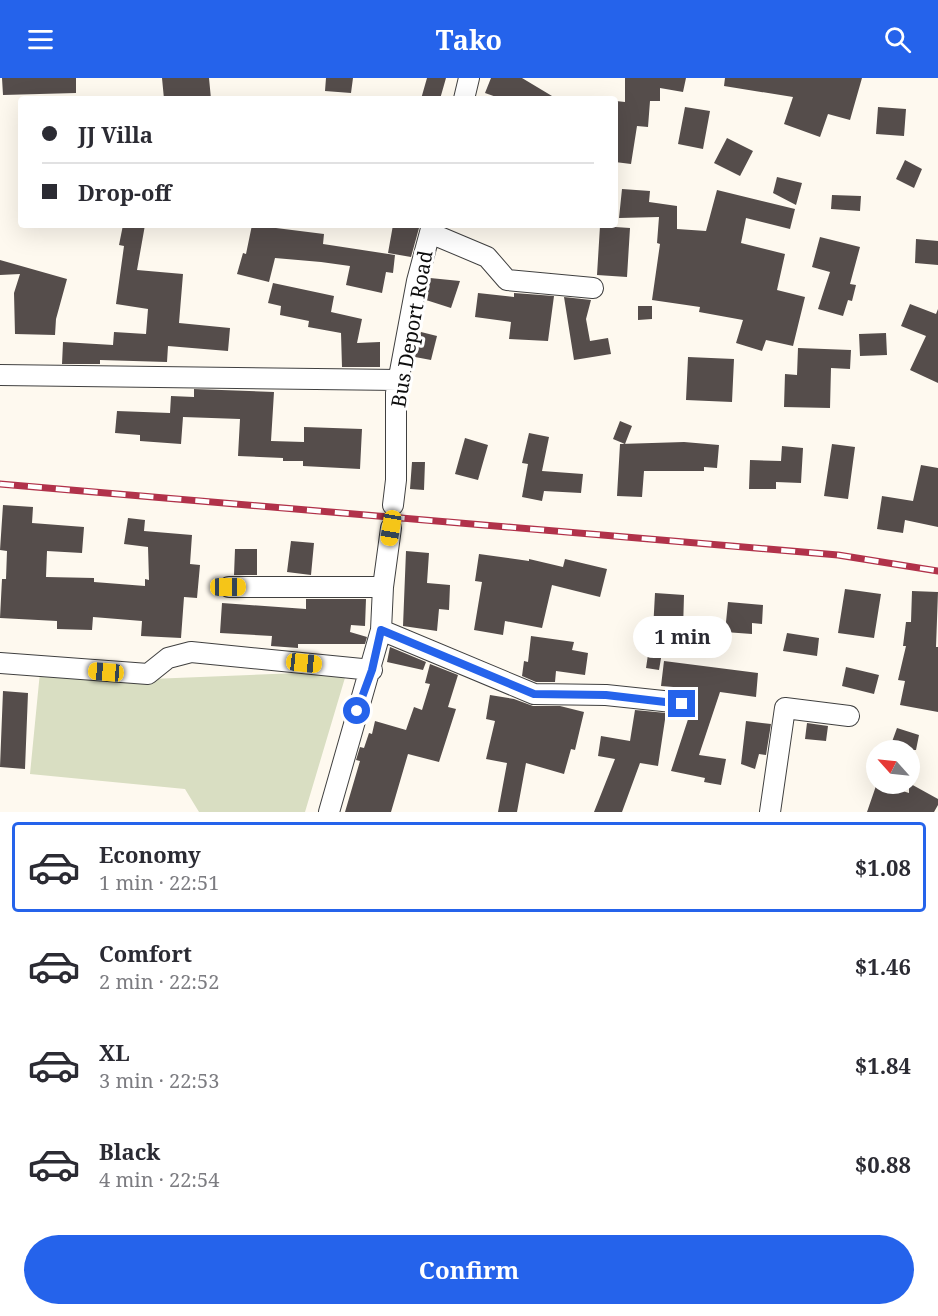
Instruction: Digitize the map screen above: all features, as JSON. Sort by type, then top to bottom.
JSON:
[{"type":"street","points":[[465,96],[469,78]]},
{"type":"street","points":[[431,229],[488,257],[507,280],[593,288]]},
{"type":"street","name":"Bus Deport Road","points":[[393,505],[398,380],[417,281],[431,229]]},
{"type":"street","points":[[0,375],[398,380]]},
{"type":"street","points":[[329,812],[357,711],[372,670],[381,630],[382,586],[391,528]]},
{"type":"street","points":[[228,587],[382,586]]},
{"type":"street","points":[[381,630],[534,694],[606,695],[682,704]]},
{"type":"street","points":[[0,663],[148,674],[168,658],[191,652],[372,670]]},
{"type":"street","points":[[770,812],[785,708],[849,716]]},
{"type":"green space","points":[[347,671],[305,812],[199,812],[185,789],[30,774],[40,672],[151,679]]},
{"type":"building","points":[[2,78],[76,78],[76,93],[3,95]]},
{"type":"building","points":[[162,78],[209,78],[211,96],[164,96]]},
{"type":"building","points":[[326,78],[353,78],[351,93],[325,91]]},
{"type":"building","points":[[427,78],[446,78],[441,96],[422,96]]},
{"type":"building","points":[[491,78],[522,78],[552,96],[494,96],[485,93]]},
{"type":"building","points":[[625,78],[686,78],[683,92],[660,88],[660,101],[650,101],[648,127],[637,126],[631,164],[618,162],[618,101],[625,102]]},
{"type":"building","points":[[725,78],[862,78],[850,120],[828,114],[820,137],[784,124],[793,97],[724,86]]},
{"type":"building","points":[[685,107],[710,111],[703,149],[678,144]]},
{"type":"building","points":[[878,107],[906,109],[904,136],[876,134]]},
{"type":"building","points":[[727,138],[753,151],[740,176],[714,163]]},
{"type":"building","points":[[905,160],[922,169],[914,188],[896,179]]},
{"type":"building","points":[[777,177],[802,183],[796,205],[773,193]]},
{"type":"building","points":[[622,189],[650,191],[649,202],[677,206],[677,229],[706,231],[717,190],[795,209],[790,229],[746,218],[741,243],[785,254],[777,290],[805,297],[793,346],[766,340],[762,351],[736,343],[743,320],[699,312],[700,307],[652,300],[660,244],[657,243],[659,217],[619,218]]},
{"type":"building","points":[[832,195],[861,196],[860,211],[831,209]]},
{"type":"building","points":[[122,228],[144,228],[137,270],[183,274],[179,323],[230,328],[228,351],[168,346],[167,362],[100,360],[100,364],[62,364],[63,342],[113,345],[114,332],[146,334],[148,309],[116,304],[124,246],[119,245]]},
{"type":"building","points":[[251,228],[276,228],[324,234],[323,244],[395,255],[393,273],[386,272],[382,293],[346,285],[350,266],[321,262],[275,258],[269,282],[237,274],[243,253],[246,254]]},
{"type":"building","points":[[392,228],[419,228],[411,257],[388,253]]},
{"type":"building","points":[[600,228],[630,228],[627,277],[597,275]]},
{"type":"building","points":[[820,237],[860,247],[850,284],[856,285],[852,301],[848,300],[843,316],[818,309],[830,272],[812,267]]},
{"type":"building","points":[[916,239],[938,241],[938,265],[915,263]]},
{"type":"building","points":[[0,260],[67,279],[56,319],[55,335],[15,334],[14,293],[20,274],[0,275]]},
{"type":"building","points":[[430,278],[460,281],[451,308],[426,300]]},
{"type":"building","points":[[273,283],[334,296],[331,312],[362,319],[357,343],[380,342],[380,367],[342,367],[341,333],[308,327],[309,321],[280,315],[281,306],[268,303]]},
{"type":"building","points":[[478,293],[514,297],[514,293],[554,296],[548,341],[509,339],[511,322],[475,317]]},
{"type":"building","points":[[564,297],[591,300],[586,319],[590,341],[608,338],[611,354],[574,360]]},
{"type":"building","points":[[910,304],[936,314],[938,309],[938,383],[910,370],[926,336],[901,326]]},
{"type":"building","points":[[638,306],[652,306],[652,319],[638,320]]},
{"type":"building","points":[[421,332],[437,336],[431,360],[415,357]]},
{"type":"building","points":[[886,333],[887,355],[860,356],[859,334]]},
{"type":"building","points":[[798,348],[851,350],[850,369],[831,368],[830,408],[784,407],[785,374],[797,375]]},
{"type":"building","points":[[688,357],[734,359],[732,402],[686,400]]},
{"type":"building","points":[[194,389],[274,392],[271,441],[304,442],[304,427],[362,429],[360,469],[303,466],[303,461],[238,456],[240,419],[183,417],[181,444],[140,441],[140,435],[115,433],[117,411],[170,413],[171,396],[194,397]]},
{"type":"building","points":[[620,421],[632,426],[625,444],[613,439]]},
{"type":"building","points":[[529,433],[549,437],[542,471],[583,474],[581,493],[544,491],[542,501],[522,497],[528,464],[522,463]]},
{"type":"building","points":[[465,438],[488,445],[478,480],[455,474]]},
{"type":"building","points":[[684,442],[719,445],[717,468],[704,467],[704,471],[644,471],[642,497],[617,496],[620,444]]},
{"type":"building","points":[[832,444],[855,447],[848,499],[824,496]]},
{"type":"building","points":[[782,446],[803,448],[801,483],[776,482],[776,489],[749,489],[750,460],[781,461]]},
{"type":"building","points":[[412,462],[425,462],[424,490],[410,489]]},
{"type":"building","points":[[921,465],[938,468],[938,527],[905,520],[903,533],[877,529],[882,496],[913,501]]},
{"type":"building","points":[[3,505],[33,507],[32,523],[84,527],[82,553],[47,551],[46,577],[94,578],[94,582],[145,586],[145,579],[149,580],[148,547],[124,544],[128,518],[145,520],[144,531],[192,535],[190,564],[200,565],[197,598],[184,597],[181,638],[141,636],[142,621],[93,617],[92,630],[57,629],[57,621],[0,618],[2,579],[6,579],[7,551],[0,550]]},
{"type":"building","points":[[291,541],[314,543],[311,575],[287,572]]},
{"type":"building","points":[[235,549],[257,549],[257,575],[234,575]]},
{"type":"building","points":[[406,551],[429,553],[427,583],[450,585],[449,610],[439,609],[437,631],[403,626]]},
{"type":"building","points":[[479,554],[529,561],[529,559],[563,567],[565,559],[607,569],[600,597],[552,585],[542,628],[505,621],[503,635],[474,630],[482,582],[475,581]]},
{"type":"building","points":[[845,589],[881,594],[874,638],[838,633]]},
{"type":"building","points":[[912,591],[938,592],[936,647],[938,647],[938,712],[900,705],[905,681],[898,680],[906,646],[903,646],[906,622],[911,622]]},
{"type":"building","points":[[655,593],[684,595],[683,630],[666,629],[659,670],[646,668],[649,648],[652,649]]},
{"type":"building","points":[[306,599],[366,599],[365,626],[351,625],[350,632],[367,637],[365,644],[298,644],[298,648],[271,646],[272,636],[220,633],[222,603],[306,609]]},
{"type":"building","points":[[728,602],[763,605],[762,624],[752,623],[752,634],[725,632]]},
{"type":"building","points":[[787,633],[819,638],[817,656],[783,651]]},
{"type":"building","points":[[531,636],[574,642],[572,650],[588,653],[585,675],[556,671],[555,682],[536,682],[522,676],[524,661],[528,662]]},
{"type":"building","points":[[390,647],[426,662],[423,670],[387,662]]},
{"type":"building","points":[[664,661],[758,673],[756,697],[720,692],[699,755],[726,759],[721,785],[704,782],[705,778],[671,771],[698,689],[661,686]]},
{"type":"building","points":[[430,664],[458,675],[448,707],[456,709],[439,762],[408,754],[391,812],[345,812],[360,761],[356,760],[360,747],[364,748],[369,733],[372,734],[375,721],[406,730],[414,707],[422,710],[430,684],[425,683]]},
{"type":"building","points":[[846,667],[879,675],[874,694],[842,686]]},
{"type":"building","points":[[3,691],[28,693],[25,769],[0,767]]},
{"type":"building","points":[[490,695],[514,699],[533,706],[560,706],[584,712],[575,750],[571,749],[564,774],[526,763],[517,812],[498,812],[507,763],[486,759],[495,721],[486,719]]},
{"type":"building","points":[[635,710],[666,713],[658,766],[640,763],[622,812],[594,812],[615,759],[598,756],[601,736],[630,741]]},
{"type":"building","points":[[746,721],[771,724],[766,755],[759,754],[755,769],[741,764]]},
{"type":"building","points":[[807,723],[828,726],[826,741],[805,739]]},
{"type":"building","points":[[897,728],[919,735],[918,740],[893,740]]},
{"type":"building","points":[[920,789],[938,799],[934,812],[867,812],[873,794],[920,794]]},
{"type":"railway","points":[[0,484],[838,555],[938,571]]},
{"type":"route","points":[[357,711],[372,670],[381,630],[480,669],[534,694],[606,695],[682,704]]}]
